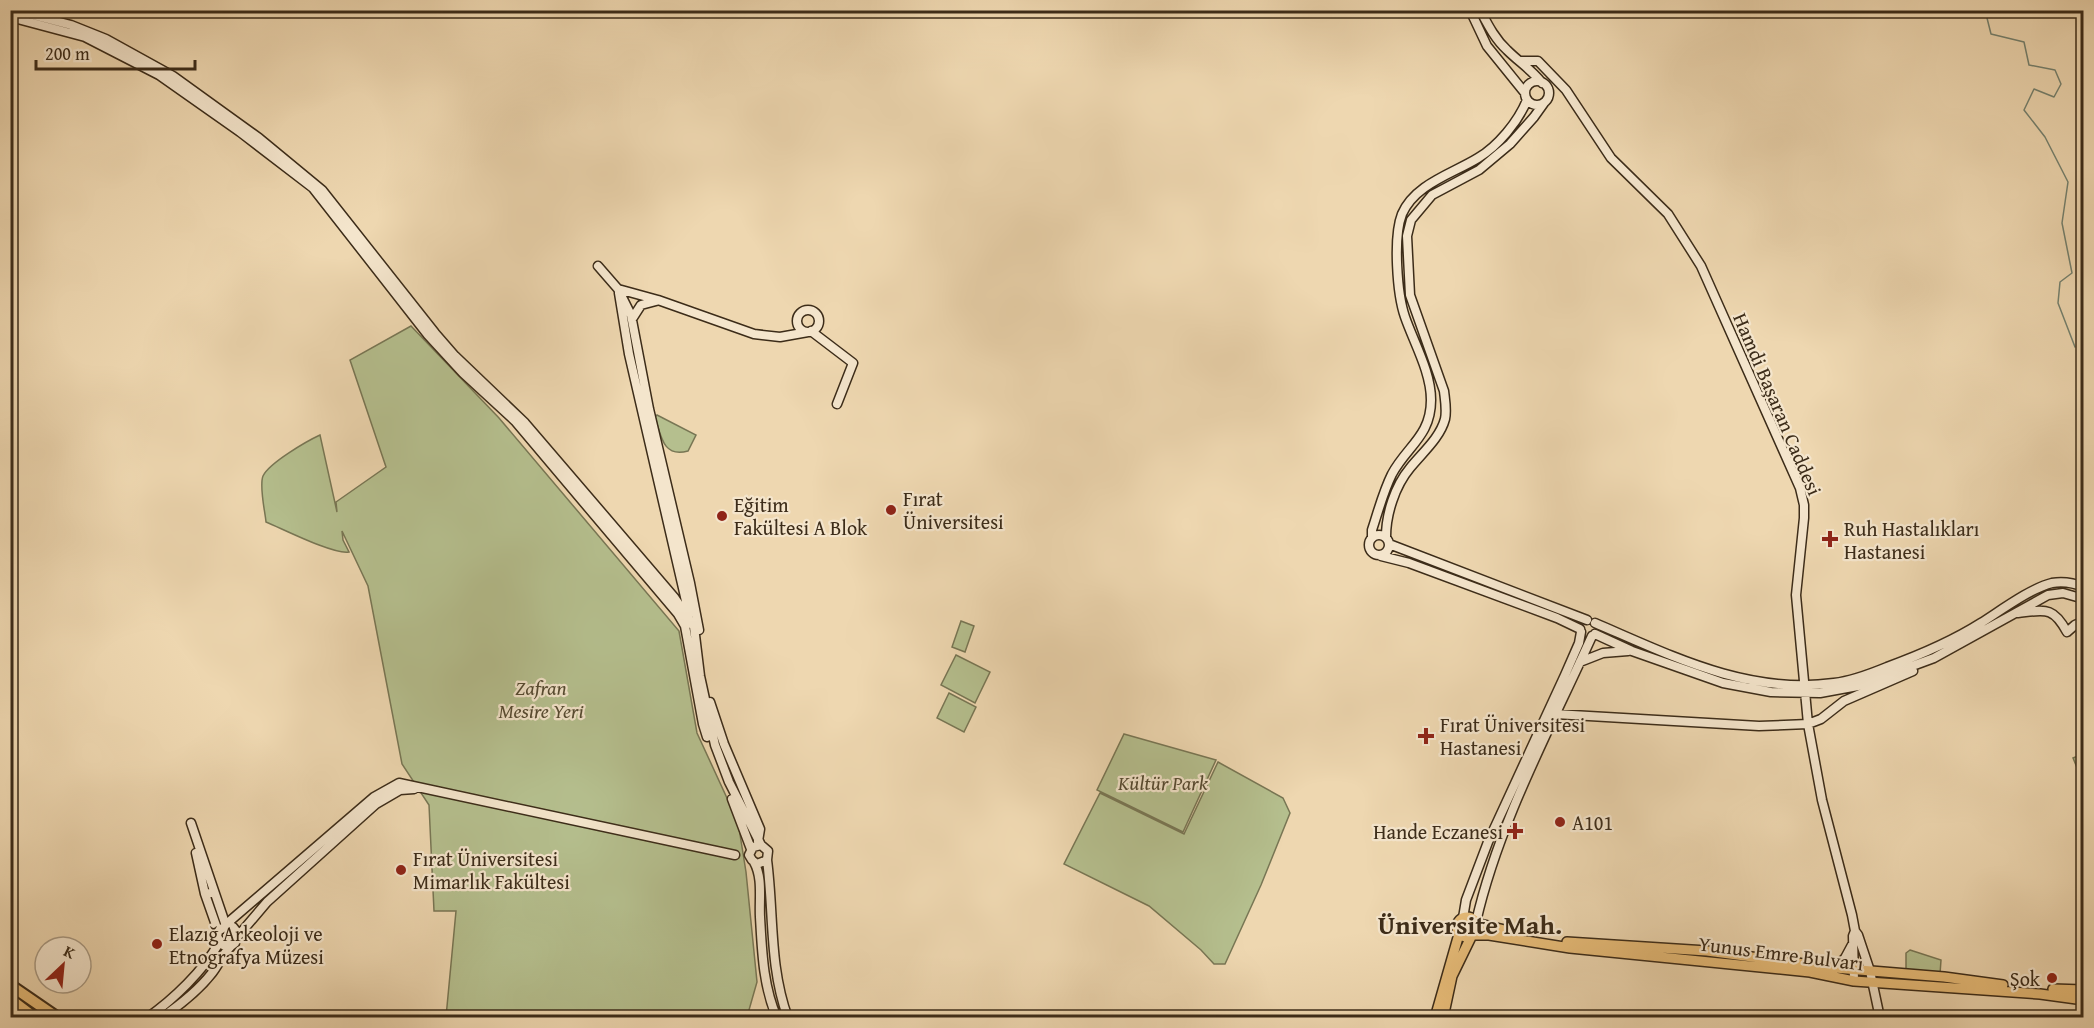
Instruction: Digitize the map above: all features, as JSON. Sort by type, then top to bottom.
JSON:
[{"type":"highway","points":[[10,985],[57,1017]]},
{"type":"highway","points":[[10,999],[33,1017]]},
{"type":"main road","points":[[14,10],[83,29],[157,66],[259,138],[322,190],[435,333],[455,356],[525,423],[690,618]]},
{"type":"main road","points":[[1470,10],[1487,46],[1526,97],[1533,104],[1544,103]]},
{"type":"main road","points":[[1381,556],[1387,553],[1389,516],[1398,484],[1429,446],[1445,419],[1444,391],[1410,295],[1407,236],[1411,220],[1432,195],[1479,170],[1510,144],[1548,98],[1549,91],[1507,51],[1492,33],[1480,10]]},
{"type":"main road","points":[[10,17],[85,38],[153,72],[221,118],[313,188],[428,335],[463,373],[515,422],[678,614],[685,626],[703,724],[712,753],[744,827],[759,872],[765,979],[777,1017]]},
{"type":"main road","name":"Hamdi Başaran Caddesi","points":[[1520,61],[1538,61],[1566,90],[1611,158],[1668,214],[1701,266],[1800,488],[1804,505],[1796,595],[1804,689],[1822,800],[1855,931],[1854,981]]},
{"type":"main road","points":[[1542,83],[1529,84],[1523,111],[1514,124],[1489,149],[1480,157],[1416,193],[1402,213],[1396,240],[1399,286],[1404,314],[1428,376],[1431,398],[1430,416],[1425,431],[1394,471],[1388,484],[1372,530],[1369,546],[1371,552],[1409,563],[1557,618],[1581,631],[1587,637],[1594,635],[1632,651],[1740,688],[1771,692],[1804,689],[1851,680],[1930,651],[1955,639],[2033,592],[2052,584],[2071,583],[2084,587]]},
{"type":"main road","points":[[598,266],[618,290],[632,319],[648,415],[690,618],[694,627],[700,676],[715,745],[729,782],[760,843],[768,851],[766,860],[775,971],[781,1000],[788,1017]]},
{"type":"main road","points":[[618,290],[629,354],[648,415],[690,583],[711,704],[724,744],[760,829],[760,843]]},
{"type":"main road","points":[[618,290],[658,300],[754,334],[780,337],[810,331],[853,363],[837,404]]},
{"type":"main road","points":[[632,319],[641,305],[658,300]]},
{"type":"main road","points":[[1372,538],[1377,535],[1387,541],[1591,621],[1676,658],[1711,670],[1760,682],[1804,689],[1845,690],[1934,658],[2040,598],[2055,593],[2070,594],[2084,599]]},
{"type":"main road","points":[[2015,613],[2037,611],[2053,613],[2059,618],[2067,632],[2084,621]]},
{"type":"main road","points":[[1435,1017],[1459,933],[1457,925],[1463,918],[1466,900],[1488,842],[1579,643],[1581,624],[1591,621]]},
{"type":"main road","points":[[1443,1017],[1452,976],[1477,929],[1476,923],[1494,860],[1555,714],[1597,627],[1591,621]]},
{"type":"main road","points":[[1555,714],[1759,726],[1808,724],[1821,719],[1844,701],[1958,650]]},
{"type":"main road","points":[[1580,663],[1603,653],[1632,651]]},
{"type":"main road","points":[[147,1017],[162,1008],[197,972],[219,943],[217,937],[224,927],[239,913],[374,798],[399,783],[735,855],[752,856],[761,864],[766,860]]},
{"type":"main road","points":[[162,1017],[200,987],[213,972],[229,946],[235,943],[238,936],[267,902],[376,804],[400,790],[427,788]]},
{"type":"main road","points":[[210,893],[191,823],[200,873],[224,927]]},
{"type":"main road","points":[[752,856],[755,845],[760,843]]},
{"type":"main road","points":[[1463,918],[1469,917],[1476,923]]},
{"type":"main road","name":"Yunus Emre Bulvarı","points":[[1476,923],[1554,941],[1707,951],[1835,968],[1944,977],[2013,987],[2084,990]]},
{"type":"main road","points":[[224,927],[235,929],[238,936]]},
{"type":"main road","points":[[1855,931],[1870,971],[1880,1017]]},
{"type":"main road","points":[[1459,933],[1463,937],[1473,936]]},
{"type":"main road","name":"Yunus Emre Bulvarı","points":[[1473,936],[1489,935],[1570,948],[1799,971],[1854,981],[2040,994],[2084,1000]]},
{"type":"main road","points":[[1835,968],[1845,958],[1854,942]]},
{"type":"main road","points":[[219,943],[229,946]]},
{"type":"green space","name":"Zafran Mesire Yeri","points":[[411,326],[499,418],[679,631],[697,733],[738,822],[746,872],[757,982],[747,1017],[446,1017],[456,911],[434,911],[429,805],[402,764],[368,586],[342,531],[343,540],[349,552],[332,550],[266,522],[262,492],[263,476],[273,465],[320,435],[337,512],[336,502],[386,467],[350,360]]},
{"type":"green space","points":[[657,415],[696,435],[688,451],[673,451],[664,444],[655,417]]},
{"type":"green space","points":[[961,621],[974,626],[965,652],[952,647]]},
{"type":"green space","points":[[956,655],[990,672],[975,703],[941,685]]},
{"type":"green space","points":[[949,693],[976,707],[964,732],[937,718]]},
{"type":"green space","name":"Kültür Park","points":[[1124,734],[1216,760],[1183,832],[1097,790]]},
{"type":"green space","points":[[2083,754],[2083,782],[2073,758]]},
{"type":"green space","points":[[1218,762],[1283,798],[1290,813],[1261,885],[1225,964],[1214,964],[1149,906],[1064,864],[1100,793],[1184,834]]},
{"type":"green space","points":[[1910,950],[1941,960],[1940,974],[1906,972],[1906,953]]},
{"type":"waterway","points":[[1985,10],[1991,34],[2024,42],[2029,65],[2055,70],[2061,84],[2054,97],[2034,89],[2024,110],[2045,137],[2068,182],[2062,223],[2072,273],[2060,282],[2058,303],[2075,347]]},
{"type":"place","name":"Fırat Üniversitesi","points":[[891,510]]},
{"type":"place","name":"Eğitim Fakültesi A Blok","points":[[722,516]]},
{"type":"place","name":"Ruh Hastalıkları Hastanesi","points":[[1830,539]]},
{"type":"place","name":"Fırat Üniversitesi Hastanesi","points":[[1426,736]]},
{"type":"place","name":"A101","points":[[1560,822]]},
{"type":"place","name":"Hande Eczanesi","points":[[1515,831]]},
{"type":"place","name":"Fırat Üniversitesi Mimarlık Fakültesi","points":[[401,870]]},
{"type":"place","name":"Elazığ Arkeoloji ve Etnografya Müzesi","points":[[157,944]]},
{"type":"place","name":"Şok","points":[[2052,978]]},
{"type":"district","name":"Üniversite Mah.","points":[[1470,924]]}]
